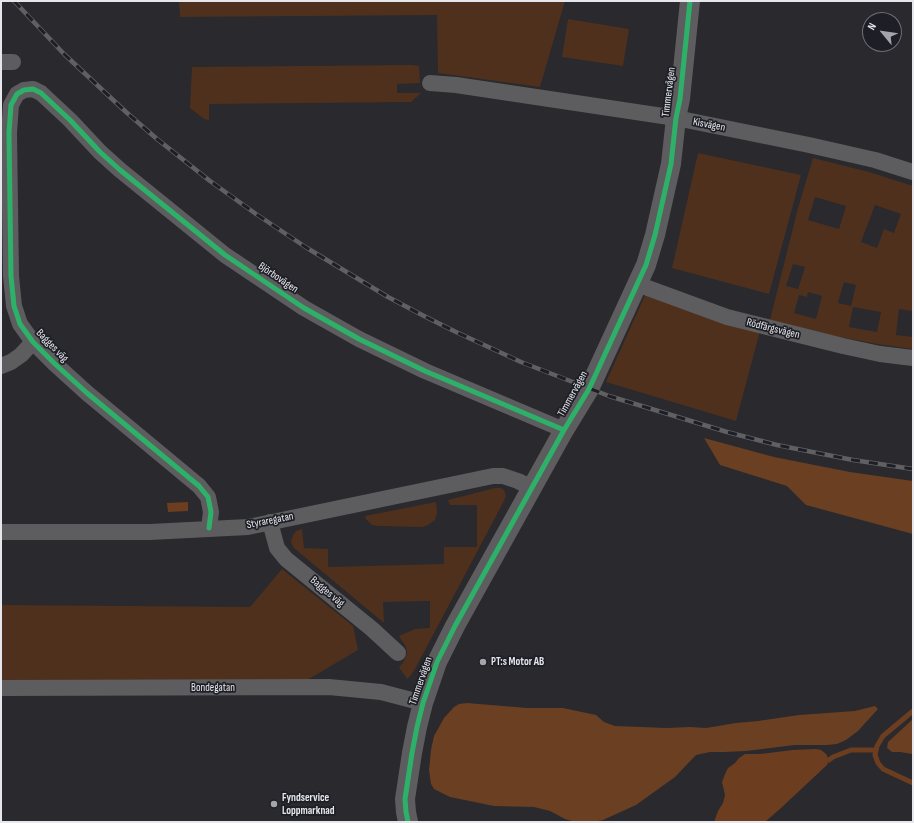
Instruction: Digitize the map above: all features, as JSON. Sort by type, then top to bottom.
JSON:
[{"type":"street","name":"Timmervägen","points":[[408,822],[405,798],[412,753],[423,703],[437,662],[455,626],[564,430],[589,389],[646,265],[655,235],[671,164],[676,118],[680,99],[690,1]]},
{"type":"street","name":"Kisvägen","points":[[430,83],[456,85],[676,118],[875,160],[913,172]]},
{"type":"street","name":"Björbovägen","points":[[20,92],[33,89],[41,93],[120,170],[225,255],[304,308],[359,339],[425,371],[564,430]]},
{"type":"street","name":"Bagges väg","points":[[20,92],[17,94],[11,105],[6,229],[14,306],[20,324],[33,342],[87,393],[200,486],[208,497],[211,512],[209,528]]},
{"type":"street","name":"Rödfärgsvägen","points":[[637,284],[727,317],[843,346],[880,354],[913,358]]},
{"type":"street","points":[[1,366],[11,362],[21,355],[33,342]]},
{"type":"street","name":"Styraregatan","points":[[1,532],[150,532],[248,526],[493,476],[503,476],[532,488]]},
{"type":"street","name":"Bagges väg","points":[[270,522],[277,548],[286,559],[398,653]]},
{"type":"street","name":"Bondegatan","points":[[1,688],[329,688],[381,692],[423,703]]},
{"type":"shaded area","points":[[179,1],[565,1],[540,87],[438,73],[437,15],[180,17]]},
{"type":"shaded area","points":[[568,19],[629,29],[623,66],[562,57]]},
{"type":"shaded area","points":[[419,66],[420,83],[397,84],[397,93],[421,93],[411,102],[209,104],[209,120],[204,119],[190,108],[192,67]]},
{"type":"shaded area","points":[[698,153],[801,175],[769,294],[672,268]]},
{"type":"shaded area","points":[[813,158],[869,172],[913,186],[913,311],[899,309],[896,335],[913,337],[913,349],[829,335],[770,320],[798,208]],"holes":[[[815,197],[846,206],[839,229],[808,220]],[[875,205],[901,214],[894,233],[884,229],[877,248],[861,242]],[[793,264],[805,267],[798,289],[786,286]],[[844,282],[856,285],[851,306],[838,303]],[[808,292],[822,296],[816,319],[794,313],[799,295],[807,297]],[[853,307],[881,312],[877,332],[849,327]]]},
{"type":"shaded area","points":[[646,293],[760,331],[736,421],[606,382]]},
{"type":"shaded area","points":[[704,438],[774,457],[850,472],[913,481],[913,534],[806,505],[787,486],[720,465]]},
{"type":"shaded area","points":[[495,488],[501,488],[504,490],[506,496],[504,501],[415,669],[407,679],[399,667],[403,663],[407,653],[406,647],[399,636],[415,629],[430,628],[430,601],[383,602],[384,623],[294,548],[291,542],[296,531],[302,529],[304,548],[328,549],[328,567],[444,564],[444,547],[477,547],[477,505],[450,505],[448,500]]},
{"type":"shaded area","points":[[188,502],[188,511],[168,512],[167,503]]},
{"type":"shaded area","points":[[436,502],[437,513],[435,520],[422,527],[372,525],[365,516]]},
{"type":"shaded area","points":[[282,569],[353,626],[358,650],[304,682],[1,681],[1,605],[250,607]]},
{"type":"shaded area","points":[[467,703],[527,708],[563,708],[596,715],[604,722],[615,726],[667,728],[706,728],[799,715],[855,711],[875,706],[878,709],[858,731],[846,740],[837,744],[795,745],[746,751],[710,752],[696,755],[675,777],[636,805],[603,820],[593,822],[575,822],[565,819],[550,811],[534,807],[494,806],[450,797],[434,789],[431,784],[429,770],[434,736],[444,718],[454,707],[459,704]]},
{"type":"shaded area","points":[[913,719],[913,755],[892,752],[887,748],[888,742]]},
{"type":"shaded area","points":[[816,749],[821,750],[826,754],[829,760],[827,765],[765,822],[714,822],[725,795],[722,782],[725,774],[728,768],[739,758],[745,754]]},
{"type":"waterway","points":[[913,711],[883,736],[877,746],[875,755],[878,763],[883,769],[913,783]]},
{"type":"waterway","points":[[829,760],[851,750],[876,750]]},
{"type":"railway","points":[[14,1],[64,54],[126,112],[210,181],[307,248],[388,297],[424,316],[521,362],[609,396],[727,432],[777,445],[853,460],[913,469]]},
{"type":"cycle path","points":[[408,822],[405,799],[412,753],[423,703],[437,662],[455,626],[564,430],[589,389],[646,265],[655,235],[671,164],[676,118],[680,99],[690,1]]},
{"type":"cycle path","points":[[209,528],[211,512],[208,497],[199,486],[87,393],[33,342],[20,324],[14,306],[11,276],[9,133],[11,105],[17,94],[24,90],[33,89],[41,93],[120,170],[225,255],[304,308],[359,339],[425,371],[564,430]]},
{"type":"place","name":"PT:s Motor AB","points":[[483,662]]},
{"type":"place","name":"Fyndservice Loppmarknad","points":[[274,804]]}]
